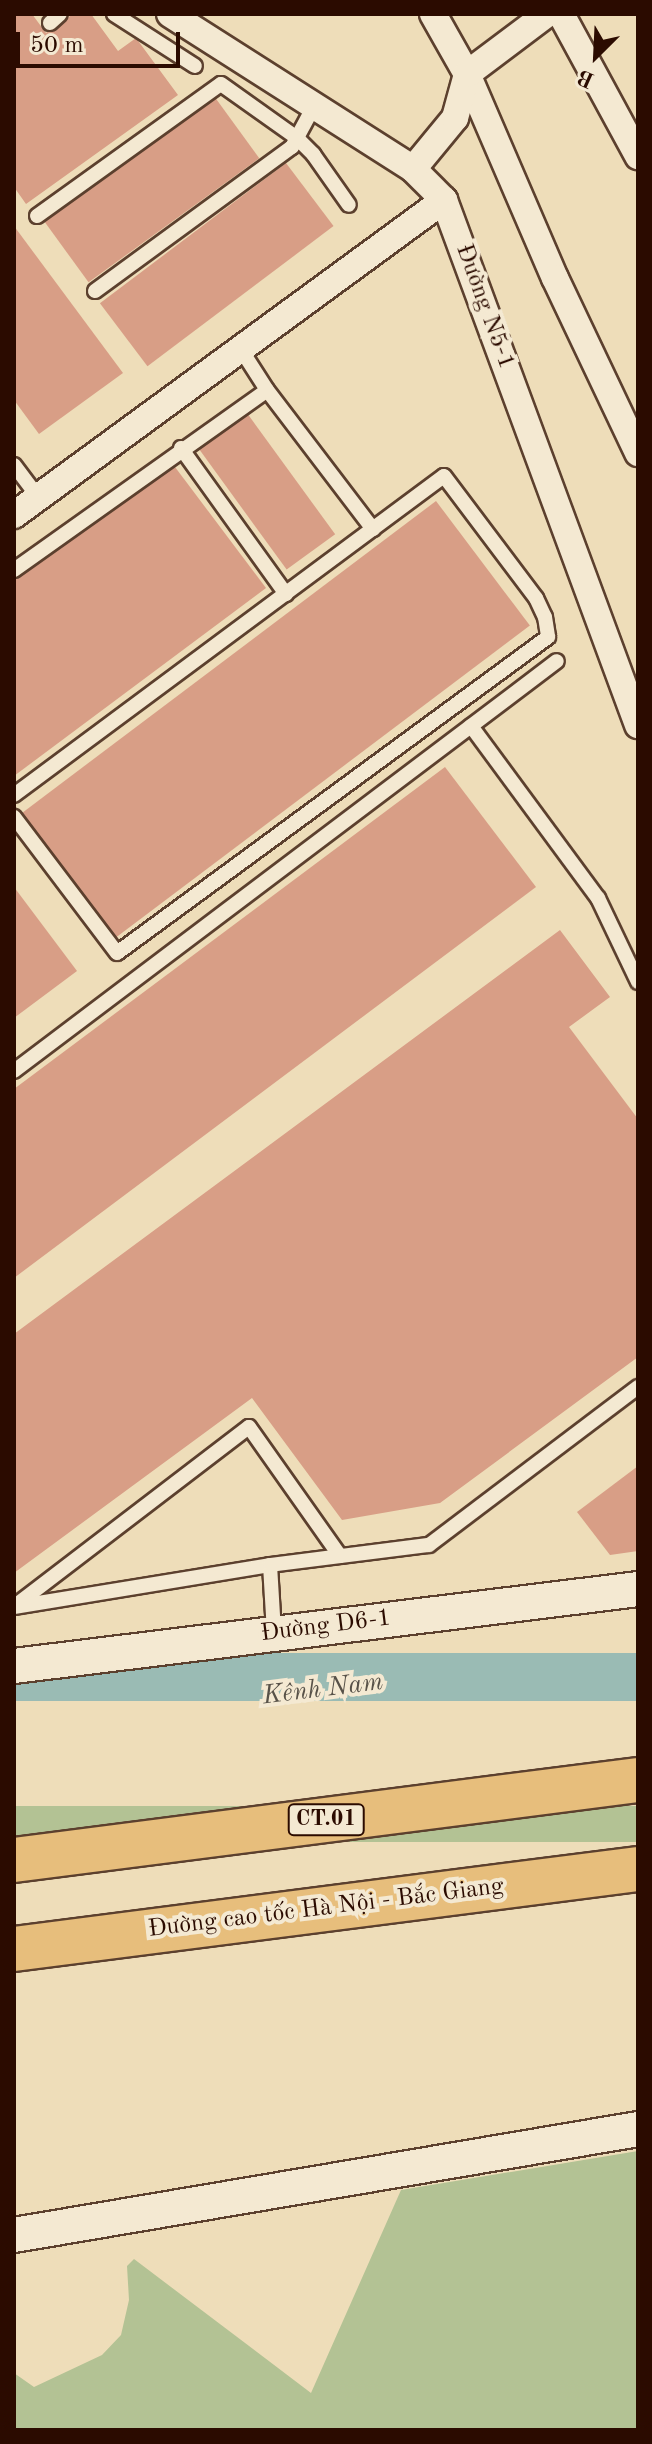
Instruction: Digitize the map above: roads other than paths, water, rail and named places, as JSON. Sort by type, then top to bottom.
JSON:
[{"type":"highway","name":"CT.01","points":[[14,1860],[638,1780]]},
{"type":"highway","name":"Đường cao tốc Hà Nội - Bắc Giang","points":[[14,1949],[638,1869]]},
{"type":"street","name":"Đường N5-1","points":[[170,14],[413,169],[444,200],[638,725]]},
{"type":"street","points":[[433,14],[467,74],[555,278],[638,453]]},
{"type":"street","points":[[413,169],[455,118],[467,74],[547,14]]},
{"type":"street","points":[[561,14],[638,156]]},
{"type":"street","points":[[14,515],[242,351],[444,200]]},
{"type":"street","name":"Đường D6-1","points":[[14,1666],[638,1589]]},
{"type":"street","points":[[14,2235],[638,2129]]},
{"type":"lane","points":[[114,14],[195,66]]},
{"type":"lane","points":[[37,216],[221,84],[297,138],[313,154],[349,205]]},
{"type":"lane","points":[[95,291],[292,147],[314,106]]},
{"type":"lane","points":[[242,351],[267,390],[373,529]]},
{"type":"lane","points":[[14,570],[181,448],[267,390]]},
{"type":"lane","points":[[181,448],[286,594]]},
{"type":"lane","points":[[14,465],[38,497]]},
{"type":"lane","points":[[14,795],[444,476],[536,598],[545,617],[548,637],[117,953],[14,817]]},
{"type":"lane","points":[[14,1071],[557,661]]},
{"type":"lane","points":[[471,726],[598,898],[638,982]]},
{"type":"lane","points":[[14,1607],[270,1565],[429,1545],[638,1387]]},
{"type":"lane","points":[[14,1607],[249,1427],[340,1556]]},
{"type":"lane","points":[[270,1565],[274,1633]]},
{"type":"water","name":"Kênh Nam","points":[[14,1653],[638,1653],[638,1701],[14,1701]]}]
